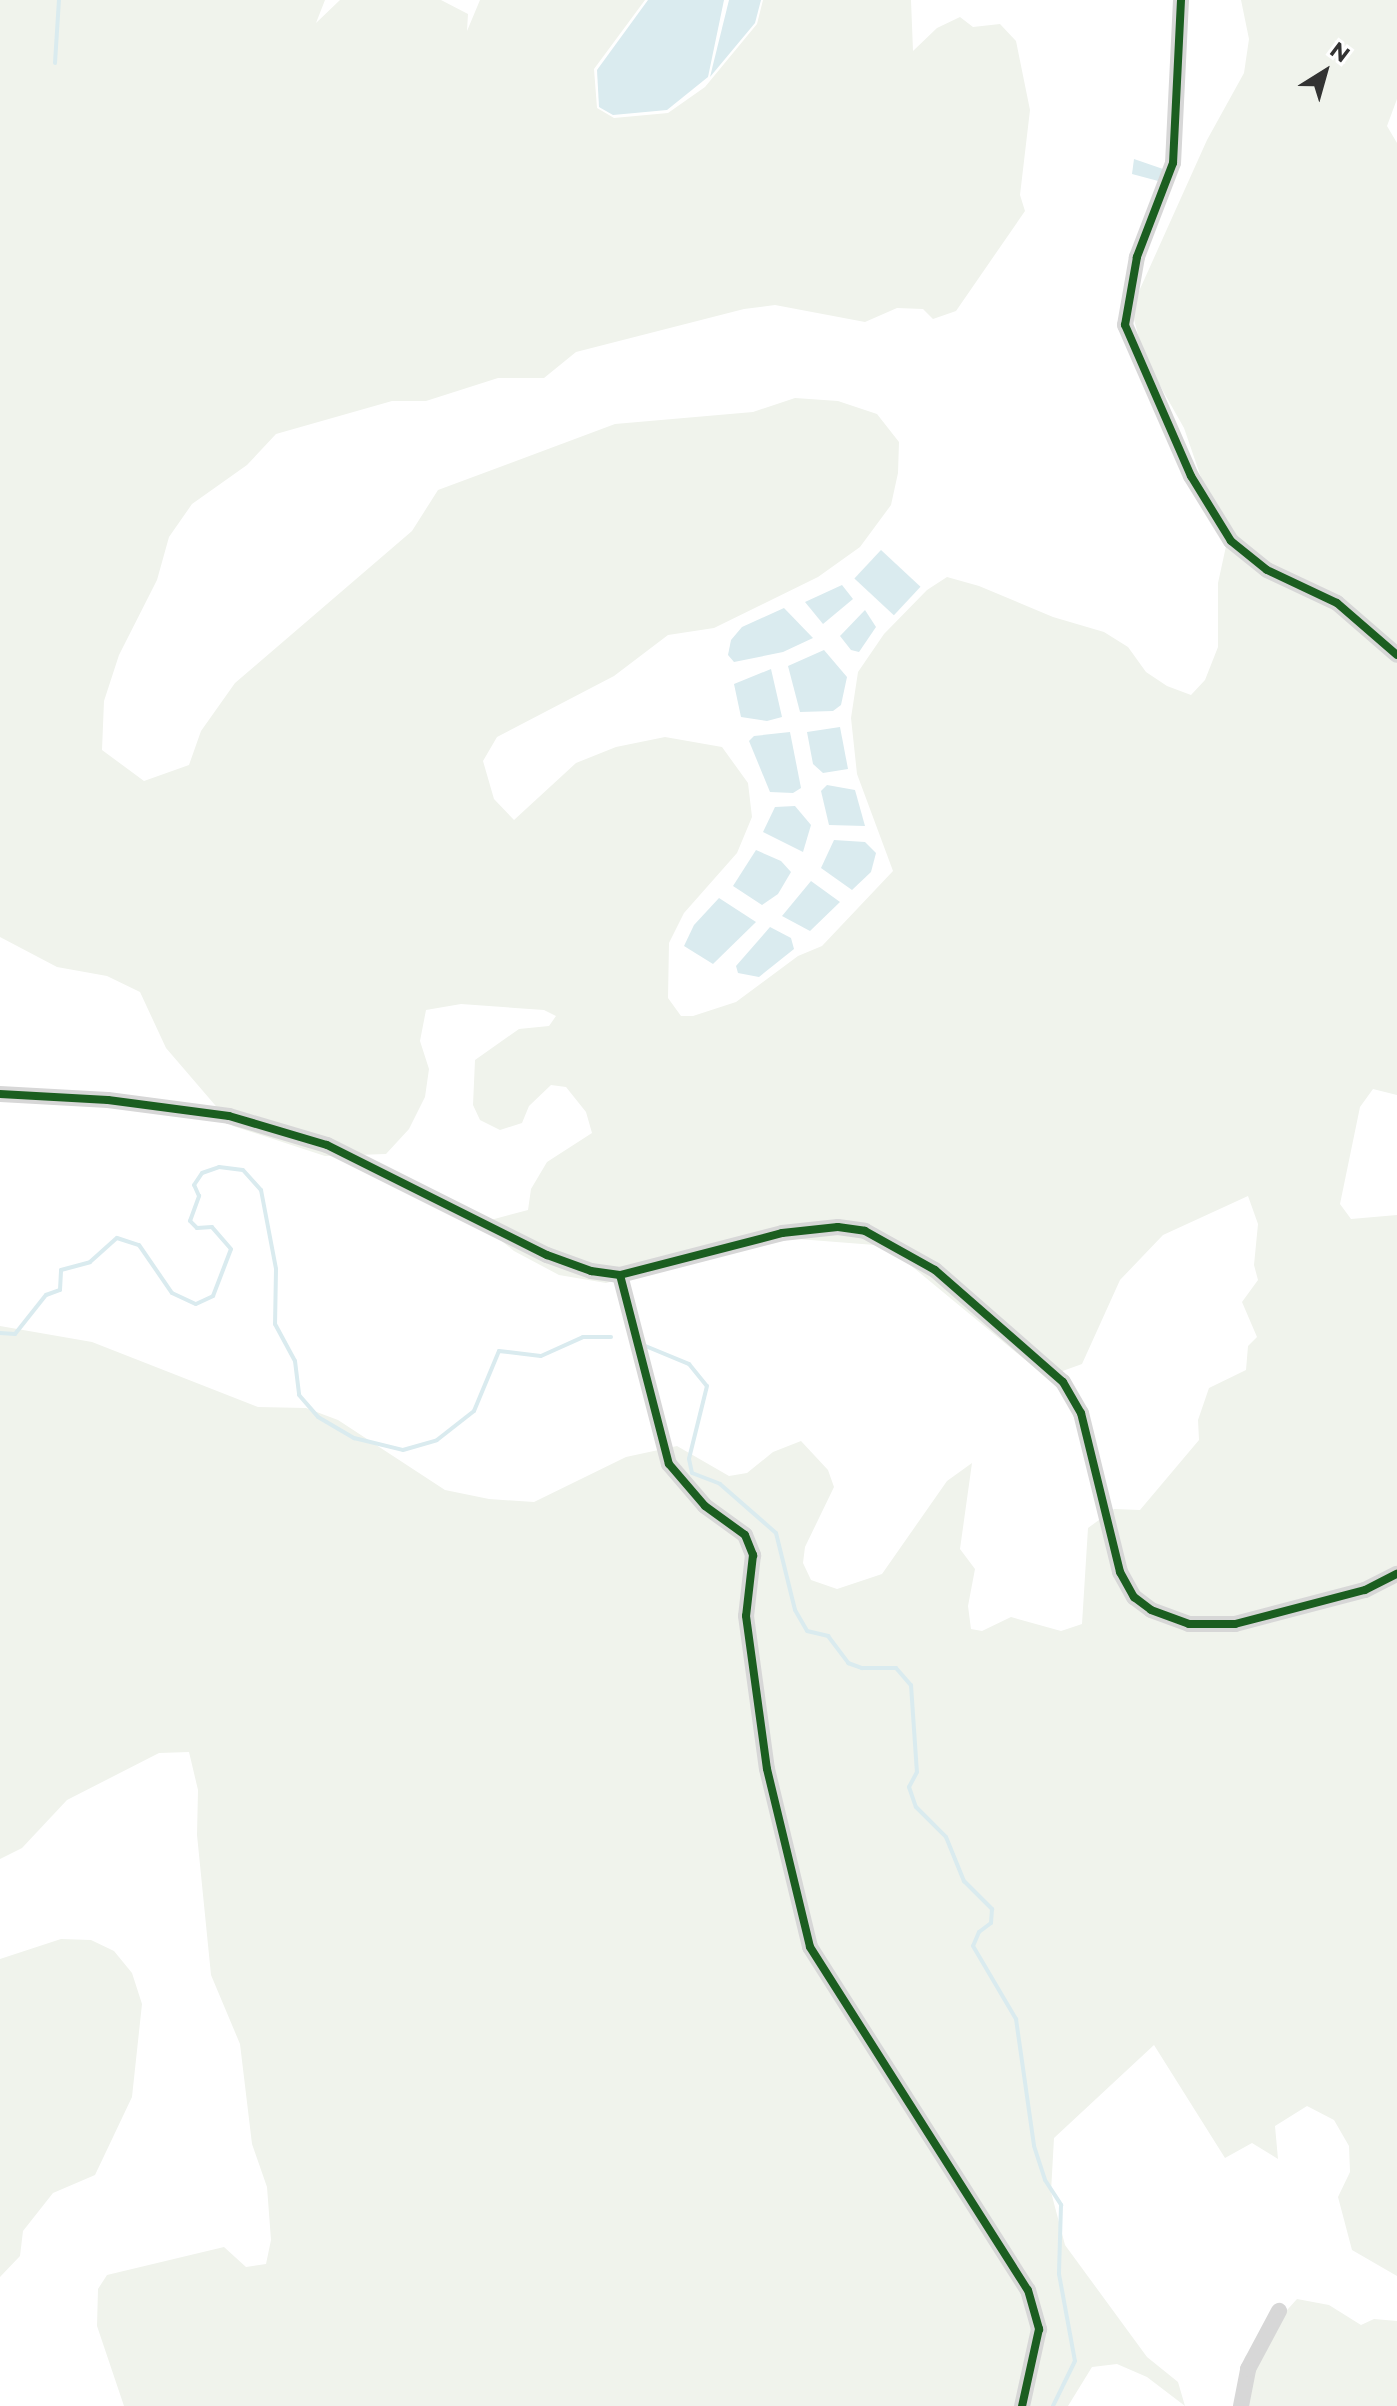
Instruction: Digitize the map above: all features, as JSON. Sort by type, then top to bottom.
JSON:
[{"type":"street","points":[[1181,0],[1173,163],[1137,257],[1126,311],[1128,334],[1167,411],[1191,476],[1231,541],[1267,570],[1337,603],[1397,655]]},
{"type":"street","points":[[0,1094],[122,1101],[229,1116],[340,1151],[559,1261],[620,1275],[818,1228],[865,1231],[889,1240],[935,1270],[1033,1353],[1073,1395],[1120,1572],[1134,1597],[1151,1610],[1189,1624],[1235,1624],[1365,1590],[1397,1574]]},
{"type":"street","points":[[620,1275],[669,1464],[705,1506],[745,1535],[753,1555],[746,1616],[767,1769],[810,1947],[1028,2290],[1039,2329],[1022,2406]]},
{"type":"street","points":[[1241,2406],[1248,2369],[1279,2311]]},
{"type":"shaded area","points":[[0,0],[325,0],[316,23],[340,0],[441,0],[468,14],[467,31],[480,0],[645,0],[594,69],[597,108],[614,118],[668,113],[705,87],[757,24],[763,0],[911,0],[913,51],[937,28],[960,17],[973,27],[1000,24],[1016,41],[1030,110],[1020,195],[1025,211],[956,311],[933,319],[923,309],[897,308],[865,322],[775,305],[744,309],[576,352],[544,378],[498,378],[426,401],[392,401],[276,434],[247,465],[192,504],[169,537],[157,580],[119,655],[104,701],[102,750],[144,781],[189,765],[201,731],[235,683],[412,531],[438,490],[615,424],[753,412],[795,398],[838,401],[877,414],[899,442],[898,473],[891,505],[860,547],[818,577],[714,628],[668,635],[614,676],[497,737],[483,761],[494,799],[514,820],[576,763],[616,747],[665,737],[722,747],[748,783],[752,817],[737,853],[684,913],[669,943],[668,998],[681,1016],[693,1016],[736,1002],[798,956],[822,946],[893,871],[857,774],[851,718],[858,672],[884,634],[927,590],[947,577],[979,586],[1053,617],[1104,632],[1128,647],[1146,672],[1167,686],[1191,695],[1205,680],[1218,647],[1218,583],[1228,537],[1214,515],[1184,428],[1145,359],[1131,309],[1207,140],[1244,73],[1249,39],[1241,0],[1397,0],[1397,99],[1387,126],[1397,143],[1397,1095],[1373,1089],[1360,1107],[1340,1204],[1351,1219],[1397,1215],[1397,2276],[1352,2250],[1338,2197],[1350,2172],[1349,2146],[1334,2120],[1307,2106],[1275,2126],[1278,2159],[1252,2143],[1225,2158],[1154,2045],[1054,2138],[1051,2192],[1065,2245],[1147,2357],[1178,2382],[1185,2406],[1147,2377],[1117,2364],[1092,2367],[1068,2406],[124,2406],[97,2326],[98,2289],[107,2275],[224,2247],[246,2267],[266,2264],[271,2240],[267,2187],[252,2144],[240,2044],[211,1975],[197,1835],[198,1790],[189,1752],[159,1753],[67,1800],[22,1848],[0,1859],[0,1326],[92,1342],[258,1407],[306,1408],[338,1420],[445,1490],[489,1499],[534,1502],[626,1457],[677,1446],[729,1476],[747,1473],[773,1452],[801,1441],[828,1470],[834,1487],[805,1547],[803,1563],[811,1580],[837,1589],[882,1574],[947,1481],[972,1463],[960,1549],[975,1569],[968,1606],[971,1629],[982,1631],[1011,1617],[1061,1631],[1082,1624],[1088,1528],[1114,1509],[1140,1510],[1199,1440],[1198,1420],[1209,1388],[1246,1370],[1248,1346],[1257,1337],[1242,1302],[1258,1280],[1254,1265],[1258,1224],[1248,1196],[1163,1235],[1120,1280],[1082,1364],[1046,1377],[903,1259],[875,1245],[785,1238],[606,1283],[559,1275],[514,1251],[487,1229],[487,1221],[528,1210],[531,1189],[547,1162],[592,1133],[586,1112],[566,1087],[551,1085],[529,1106],[522,1123],[500,1130],[480,1120],[473,1105],[475,1060],[519,1029],[549,1026],[556,1016],[544,1010],[461,1004],[426,1010],[420,1041],[429,1069],[425,1097],[409,1129],[386,1154],[325,1156],[233,1126],[166,1048],[140,992],[107,976],[57,967],[0,937]]},
{"type":"shaded area","points":[[648,0],[724,0],[708,77],[667,110],[613,115],[599,107],[597,70]]},
{"type":"shaded area","points":[[729,0],[761,0],[755,23],[710,77]]},
{"type":"shaded area","points":[[1134,159],[1163,169],[1162,182],[1132,174]]},
{"type":"shaded area","points":[[881,550],[920,587],[894,615],[854,579]]},
{"type":"shaded area","points":[[842,585],[853,599],[823,624],[805,602]]},
{"type":"shaded area","points":[[784,608],[813,638],[783,652],[734,662],[728,655],[731,640],[742,627]]},
{"type":"shaded area","points":[[865,610],[876,627],[859,652],[851,650],[840,636]]},
{"type":"shaded area","points":[[824,650],[847,677],[841,705],[833,711],[800,712],[788,666]]},
{"type":"shaded area","points":[[771,669],[782,717],[767,721],[741,717],[734,684]]},
{"type":"shaded area","points":[[840,727],[848,769],[823,773],[813,764],[807,732]]},
{"type":"shaded area","points":[[790,732],[801,788],[793,793],[770,792],[749,741],[754,736]]},
{"type":"shaded area","points":[[827,785],[855,790],[865,826],[829,825],[821,791]]},
{"type":"shaded area","points":[[795,806],[811,825],[803,852],[763,832],[775,807]]},
{"type":"shaded area","points":[[834,840],[865,842],[876,853],[871,872],[852,890],[821,868]]},
{"type":"shaded area","points":[[756,850],[781,861],[791,872],[778,894],[762,905],[733,886]]},
{"type":"shaded area","points":[[811,881],[840,902],[810,931],[782,916]]},
{"type":"shaded area","points":[[719,898],[756,922],[713,964],[684,946],[694,925]]},
{"type":"shaded area","points":[[770,927],[791,938],[794,949],[759,977],[738,973],[736,966]]},
{"type":"shaded area","points":[[61,1939],[91,1940],[114,1951],[132,1973],[142,2004],[132,2097],[95,2175],[53,2193],[23,2231],[20,2256],[0,2277],[0,1959]]},
{"type":"shaded area","points":[[1297,2299],[1329,2305],[1361,2325],[1374,2319],[1397,2321],[1397,2406],[1234,2406],[1245,2357]]},
{"type":"waterway","points":[[55,63],[59,0]]},
{"type":"waterway","points":[[0,1333],[15,1334],[46,1295],[60,1290],[61,1270],[90,1262],[117,1238],[139,1245],[172,1293],[196,1304],[213,1296],[231,1249],[212,1227],[197,1228],[190,1221],[199,1196],[194,1185],[202,1173],[219,1167],[243,1170],[261,1190],[276,1269],[275,1324],[295,1361],[299,1395],[318,1417],[354,1438],[403,1450],[437,1440],[474,1411],[499,1351],[541,1356],[583,1337],[611,1337]]},
{"type":"waterway","points":[[643,1345],[689,1364],[707,1386],[689,1459],[692,1473],[720,1484],[776,1533],[795,1610],[807,1631],[828,1636],[848,1663],[862,1668],[896,1668],[911,1685],[917,1772],[909,1787],[916,1807],[946,1837],[964,1881],[992,1909],[991,1923],[979,1932],[973,1946],[1016,2019],[1034,2146],[1045,2180],[1061,2205],[1059,2274],[1075,2361],[1053,2406]]},
{"type":"cycle path","points":[[1181,0],[1173,163],[1137,257],[1125,325],[1191,476],[1231,541],[1267,570],[1337,603],[1397,655]]},
{"type":"cycle path","points":[[0,1094],[108,1100],[229,1116],[327,1145],[547,1255],[591,1271],[620,1275],[782,1233],[838,1227],[865,1231],[935,1270],[1063,1382],[1081,1413],[1120,1572],[1134,1597],[1151,1610],[1189,1624],[1235,1624],[1365,1590],[1397,1574]]},
{"type":"cycle path","points":[[620,1275],[669,1464],[705,1506],[745,1535],[753,1555],[746,1616],[767,1769],[810,1947],[1028,2290],[1039,2329],[1022,2406]]}]
